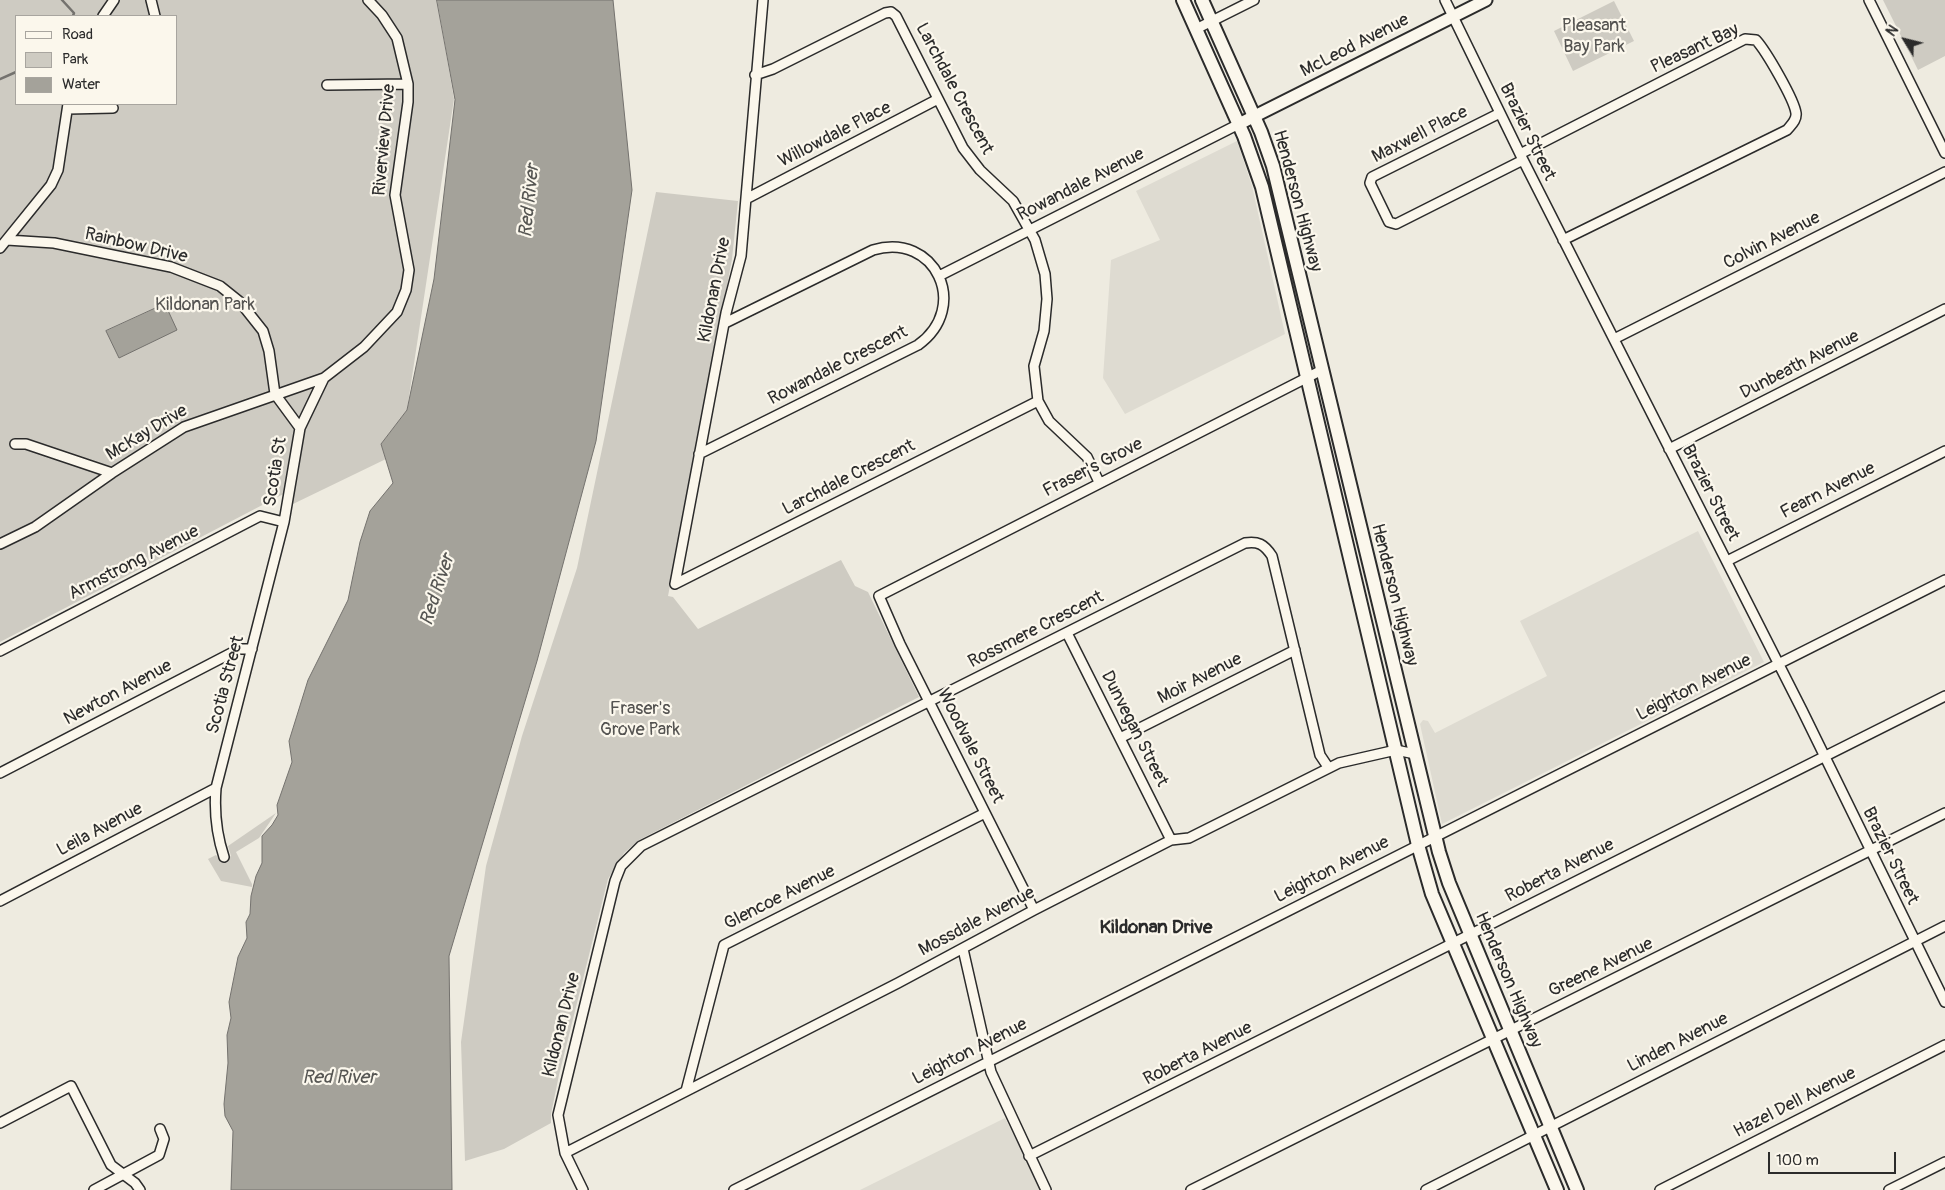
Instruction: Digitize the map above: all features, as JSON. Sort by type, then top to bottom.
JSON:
[{"type":"main road","name":"Henderson Highway","points":[[1183,0],[1239,124],[1262,187],[1418,845],[1432,894],[1557,1190]]},
{"type":"main road","name":"Henderson Highway","points":[[1202,0],[1254,116],[1273,166],[1435,837],[1449,883],[1577,1190]]},
{"type":"main road","points":[[1273,235],[1292,240]]},
{"type":"main road","points":[[1351,563],[1368,558]]},
{"type":"main road","points":[[1375,664],[1392,660]]},
{"type":"street","points":[[104,15],[114,0]]},
{"type":"street","points":[[151,0],[155,15]]},
{"type":"street","name":"Riverview Drive","points":[[324,378],[352,358],[389,323],[397,312],[406,290],[408,260],[396,211],[395,195],[408,102],[408,84],[397,38],[382,15],[368,0]]},
{"type":"street","name":"Kildonan Drive","points":[[674,584],[725,323],[741,256],[755,75],[763,0]]},
{"type":"street","points":[[1196,29],[1254,0]]},
{"type":"street","name":"Brazier Street","points":[[1445,0],[1521,157],[1727,561],[1945,1002]]},
{"type":"street","name":"McLeod Avenue","points":[[1239,124],[1486,0]]},
{"type":"street","points":[[1869,0],[1945,153]]},
{"type":"street","name":"Larchdale Crescent","points":[[755,75],[773,69],[885,13],[891,12],[896,16],[971,160],[1013,201],[1035,240],[1045,274],[1047,299],[1044,331],[1034,366],[1038,401],[1049,420],[1087,457],[1099,482]]},
{"type":"street","name":"Pleasant Bay","points":[[1521,157],[1744,39],[1756,40],[1764,48],[1779,77],[1796,112],[1795,120],[1787,130],[1563,240]]},
{"type":"street","points":[[327,85],[408,84]]},
{"type":"street","name":"Willowdale Place","points":[[746,199],[938,99]]},
{"type":"street","points":[[0,248],[50,185],[58,170],[68,106],[114,108]]},
{"type":"street","name":"Maxwell Place","points":[[1500,113],[1372,177],[1370,183],[1389,222],[1396,224],[1521,157]]},
{"type":"street","name":"Rowandale Avenue","points":[[939,276],[1239,124]]},
{"type":"street","name":"Colvin Avenue","points":[[1614,339],[1945,172]]},
{"type":"street","name":"Rainbow Drive","points":[[7,240],[54,243],[171,268],[220,286],[240,302],[263,331],[269,351],[275,394]]},
{"type":"street","points":[[725,323],[882,248],[897,246],[916,253],[928,261],[939,276]]},
{"type":"street","name":"Rowandale Crescent","points":[[699,454],[924,340],[935,329],[943,312],[944,296],[939,276]]},
{"type":"street","name":"Dunbeath Avenue","points":[[1669,449],[1945,310]]},
{"type":"street","name":"Fraser's Grove","points":[[879,596],[1099,482],[1322,370]]},
{"type":"street","name":"McKay Drive","points":[[0,544],[35,527],[168,435],[192,423],[324,378]]},
{"type":"street","name":"Scotia St","points":[[284,522],[300,428],[324,378]]},
{"type":"street","name":"Scotia St","points":[[275,394],[300,428]]},
{"type":"street","name":"Larchdale Crescent","points":[[674,584],[1038,401]]},
{"type":"street","points":[[15,444],[26,444],[112,473]]},
{"type":"street","name":"Fearn Avenue","points":[[1727,561],[1945,451]]},
{"type":"street","name":"Armstrong Avenue","points":[[0,651],[260,516],[284,522]]},
{"type":"street","name":"Scotia Street","points":[[224,857],[216,832],[214,812],[216,788],[284,522]]},
{"type":"street","name":"Rossmere Crescent","points":[[621,866],[641,846],[1245,543],[1257,541],[1266,547],[1272,556],[1320,755],[1328,767]]},
{"type":"street","name":"Leighton Avenue","points":[[734,1190],[1945,580]]},
{"type":"street","name":"Woodvale Street","points":[[879,596],[929,701],[1034,910]]},
{"type":"street","name":"Dunvegan Street","points":[[1067,633],[1171,840]]},
{"type":"street","name":"Newton Avenue","points":[[0,773],[239,649],[252,649]]},
{"type":"street","name":"Moir Avenue","points":[[1120,738],[1295,650]]},
{"type":"street","name":"Roberta Avenue","points":[[1028,1156],[1471,936],[1531,902],[1945,696]]},
{"type":"street","name":"Mossdale Avenue","points":[[565,1153],[1171,840],[1189,838],[1328,767],[1396,750],[1415,754]]},
{"type":"street","name":"Leila Avenue","points":[[0,901],[216,788]]},
{"type":"street","name":"Glencoe Avenue","points":[[686,1091],[724,945],[985,813]]},
{"type":"street","name":"Greene Avenue","points":[[1191,1190],[1945,813]]},
{"type":"street","name":"Kildonan Drive","points":[[583,1190],[565,1153],[558,1116],[615,881],[621,866]]},
{"type":"street","name":"Linden Avenue","points":[[1426,1190],[1945,926]]},
{"type":"street","points":[[963,949],[988,1061],[1007,1111],[1046,1190]]},
{"type":"street","name":"Hazel Dell Avenue","points":[[1660,1190],[1945,1045]]},
{"type":"street","points":[[0,1123],[71,1086],[112,1165],[135,1183],[140,1190]]},
{"type":"street","points":[[94,1190],[160,1155],[164,1139],[160,1129]]},
{"type":"street","points":[[1889,1190],[1945,1162]]},
{"type":"shaded area","points":[[1237,141],[1252,186],[1285,334],[1125,414],[1103,378],[1111,260],[1160,240],[1136,191]]},
{"type":"shaded area","points":[[1698,531],[1764,662],[1442,824],[1420,724],[1423,720],[1428,721],[1435,733],[1547,676],[1520,621]]},
{"type":"shaded area","points":[[1005,1118],[1042,1190],[860,1190]]},
{"type":"green space","name":"Kildonan Park","points":[[0,0],[437,0],[454,99],[407,410],[381,444],[386,459],[293,504],[293,489],[0,642]]},
{"type":"green space","points":[[1883,0],[1945,0],[1945,56],[1918,70]]},
{"type":"green space","name":"Pleasant Bay Park","points":[[1614,1],[1634,41],[1573,71],[1554,31]]},
{"type":"green space","name":"Fraser's Grove Park","points":[[656,192],[738,201],[732,259],[668,596],[673,597],[698,629],[841,560],[855,586],[868,592],[919,697],[639,840],[624,853],[608,879],[559,1075],[551,1123],[504,1149],[465,1161],[461,1042],[486,866],[522,736],[577,568]]},
{"type":"green space","points":[[276,813],[259,838],[236,852],[252,887],[221,881],[208,859],[216,855],[221,862],[231,856],[228,846]]},
{"type":"water","name":"Red River","points":[[437,0],[613,0],[632,190],[596,441],[537,661],[449,956],[452,1190],[231,1190],[233,1131],[225,1116],[224,1104],[228,1063],[227,1035],[231,1018],[229,1002],[238,957],[247,938],[246,922],[250,914],[251,896],[256,876],[262,863],[262,836],[278,815],[277,805],[292,762],[289,741],[308,680],[348,600],[360,542],[370,511],[393,483],[381,444],[407,410],[434,279],[455,100]]},
{"type":"water","points":[[165,304],[177,330],[119,358],[106,331]]},
{"type":"waterway","points":[[62,0],[74,13],[73,15]]},
{"type":"waterway","points":[[0,79],[15,72]]},
{"type":"district","name":"Kildonan Drive","points":[[1156,928]]}]
